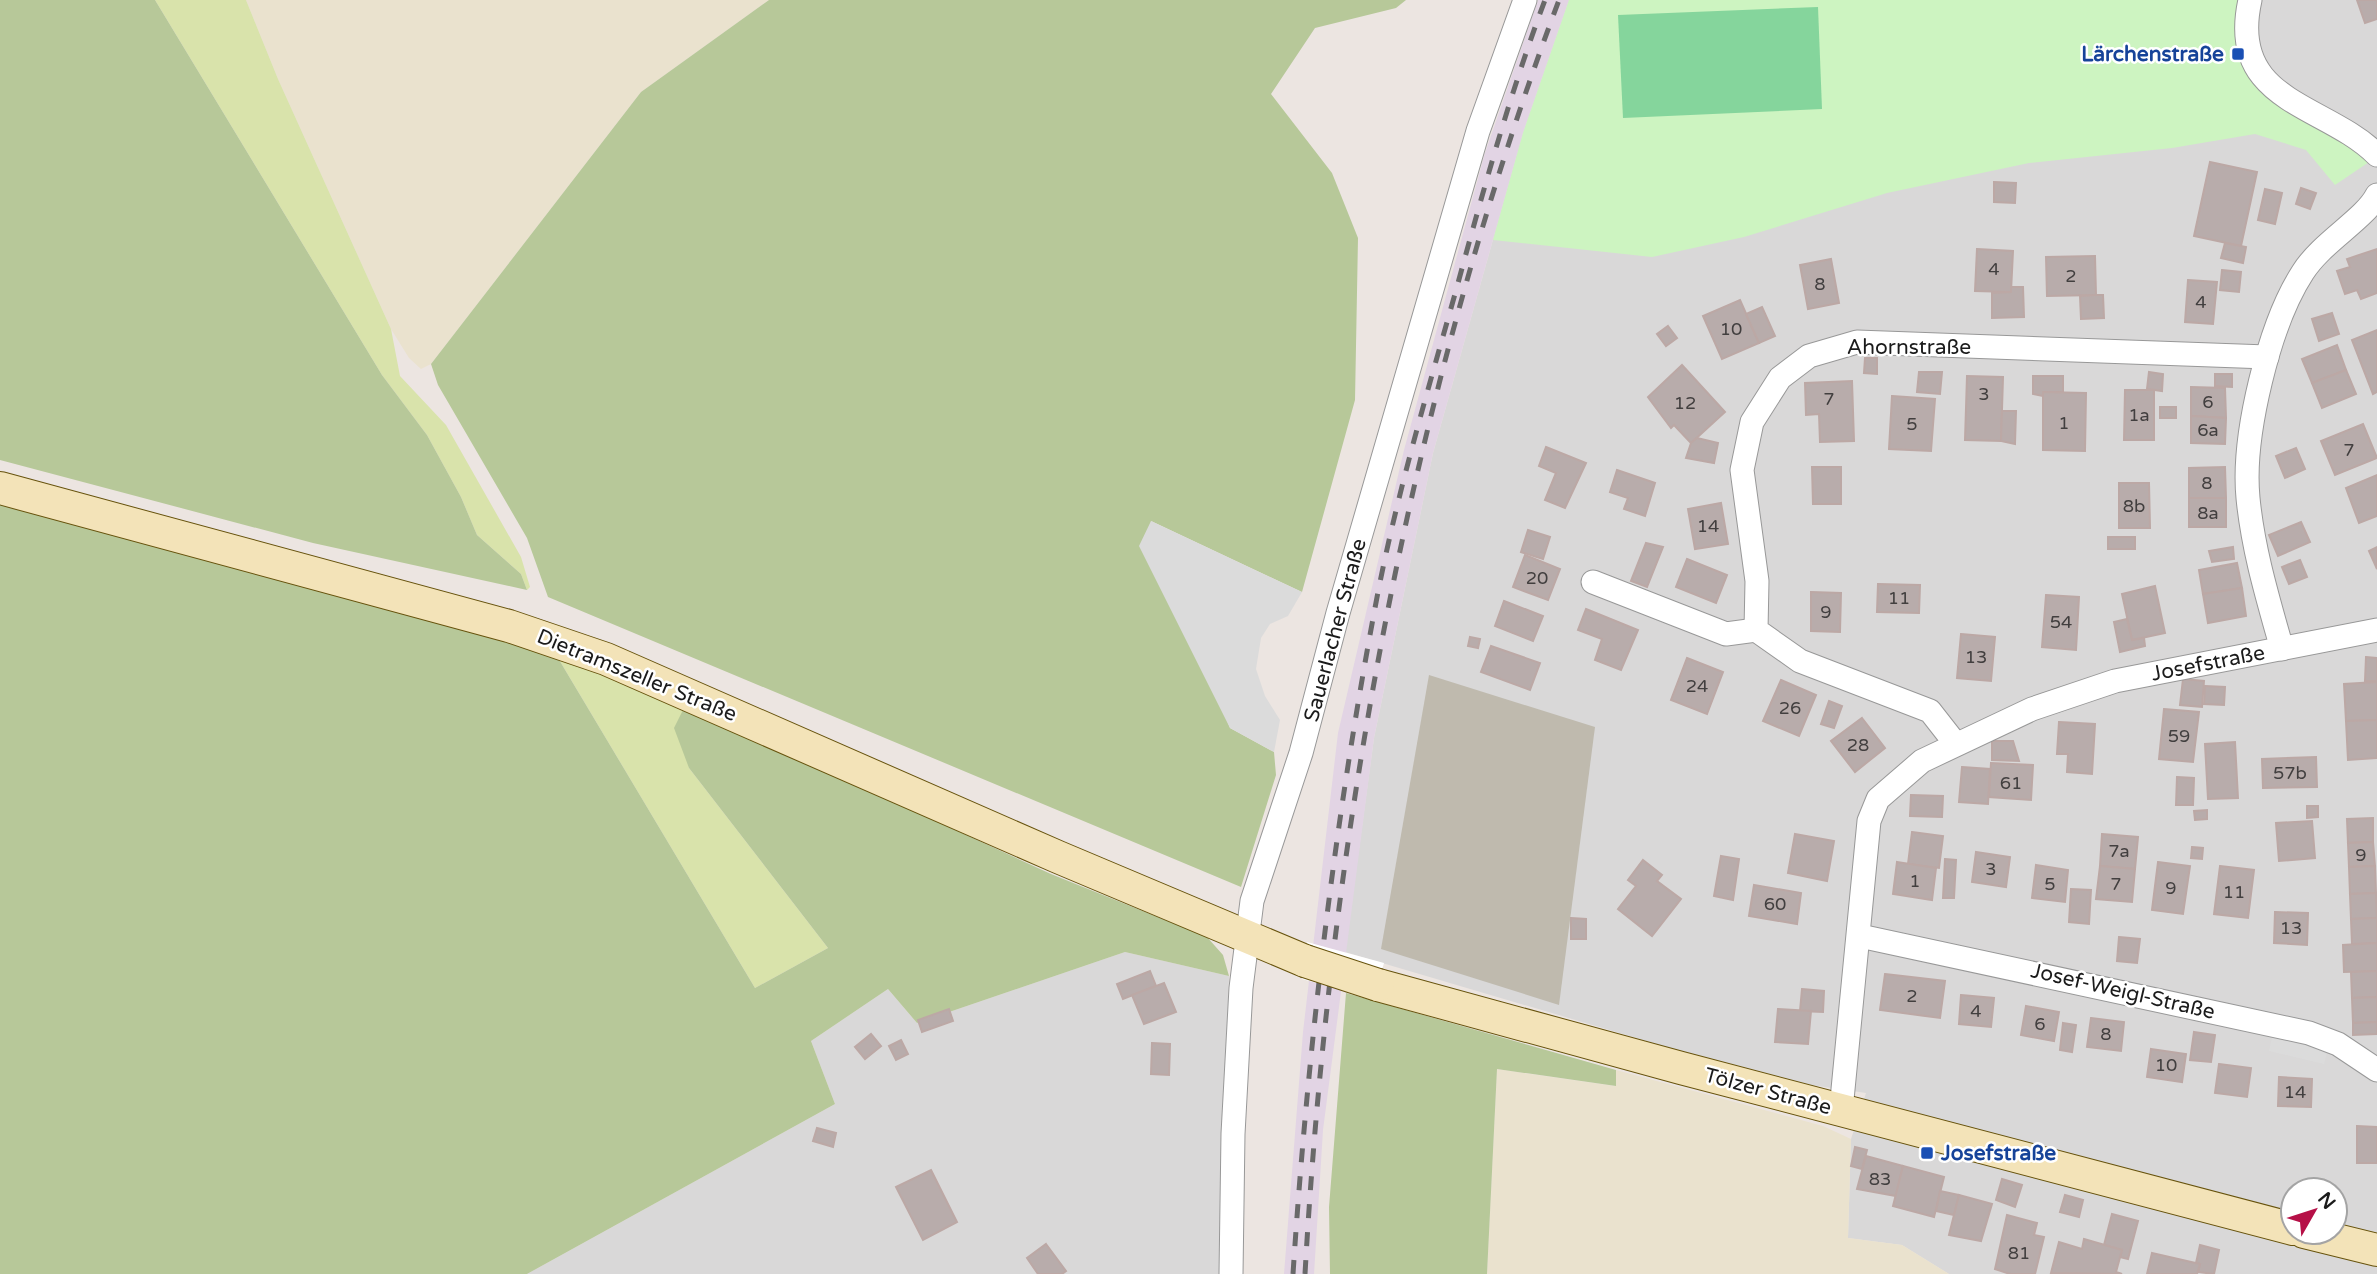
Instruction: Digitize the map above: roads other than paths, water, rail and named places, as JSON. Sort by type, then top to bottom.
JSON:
[{"type":"main road","name":"Dietramszeller Straße","points":[[0,488],[550,639],[665,683],[1248,938]]},
{"type":"main road","name":"Tölzer Straße","points":[[1248,938],[1305,961],[1378,985],[2279,1225]]},
{"type":"main road","points":[[2349,1243],[2377,1250]]},
{"type":"street","name":"Sauerlacher Straße","points":[[1231,1274],[1233,1134],[1241,988],[1252,901],[1301,753],[1338,613],[1478,131],[1525,0]]},
{"type":"street","points":[[2250,0],[2248,30],[2251,49],[2267,85],[2292,103],[2356,138],[2377,155]]},
{"type":"street","points":[[2282,649],[2258,562],[2248,497],[2247,455],[2267,357],[2302,273],[2320,248],[2377,195]]},
{"type":"street","name":"Ahornstraße","points":[[1756,630],[1757,581],[1742,470],[1745,448],[1752,422],[1765,397],[1780,378],[1809,356],[1857,342],[2267,357]]},
{"type":"street","points":[[1593,582],[1726,634],[1756,630],[1800,662],[1930,711],[1955,743]]},
{"type":"street","name":"Josefstraße","points":[[1841,1110],[1860,936],[1869,821],[1878,799],[1922,761],[1955,743],[2032,709],[2115,681],[2377,630]]},
{"type":"street","name":"Josef-Weigl-Straße","points":[[1860,936],[2309,1033],[2338,1044],[2377,1070]]},
{"type":"railway","points":[[1293,1274],[1325,932],[1349,761],[1378,592],[1404,479],[1475,220],[1508,109],[1545,0]]},
{"type":"railway","points":[[1305,1274],[1317,1113],[1334,951],[1356,789],[1384,628],[1419,467],[1459,309],[1506,153],[1559,0]]},
{"type":"place","name":"Lärchenstraße","points":[[2238,54]]},
{"type":"place","name":"Josefstraße","points":[[1927,1153]]}]
